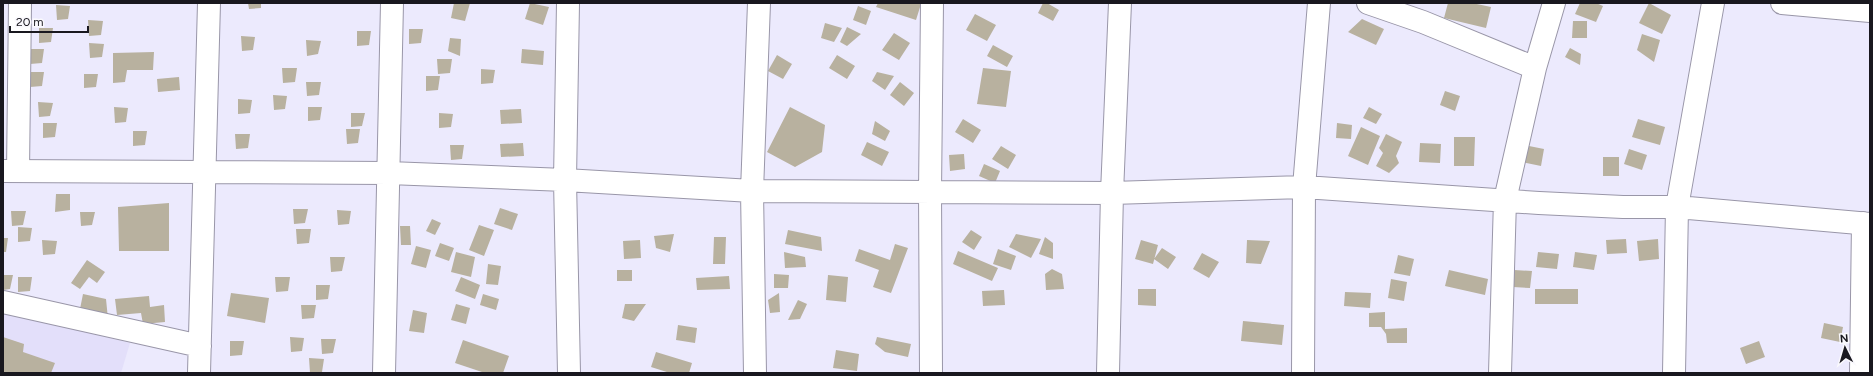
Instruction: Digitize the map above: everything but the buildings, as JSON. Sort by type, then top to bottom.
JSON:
[{"type":"street","points":[[20,3],[10,171],[388,173],[565,180],[752,191],[1112,192],[1304,187],[1623,207],[1677,207],[1866,224],[1861,373]]},
{"type":"street","points":[[199,373],[208,3]]},
{"type":"street","points":[[384,373],[392,3]]},
{"type":"street","points":[[568,3],[565,180],[570,373]]},
{"type":"street","points":[[755,373],[752,191],[759,3]]},
{"type":"street","points":[[931,373],[930,192],[932,3]]},
{"type":"street","points":[[1108,373],[1112,192],[1120,3]]},
{"type":"street","points":[[1303,373],[1304,187],[1319,3]]},
{"type":"street","points":[[1368,3],[1426,12],[1535,68]]},
{"type":"street","points":[[1500,373],[1505,200],[1535,68],[1554,3]]},
{"type":"street","points":[[1674,373],[1677,207],[1713,3]]},
{"type":"street","points":[[1782,3],[1870,11]]},
{"type":"street","points":[[3,302],[200,346]]},
{"type":"shaded area","points":[[3,312],[130,343],[121,373],[3,373]]}]
